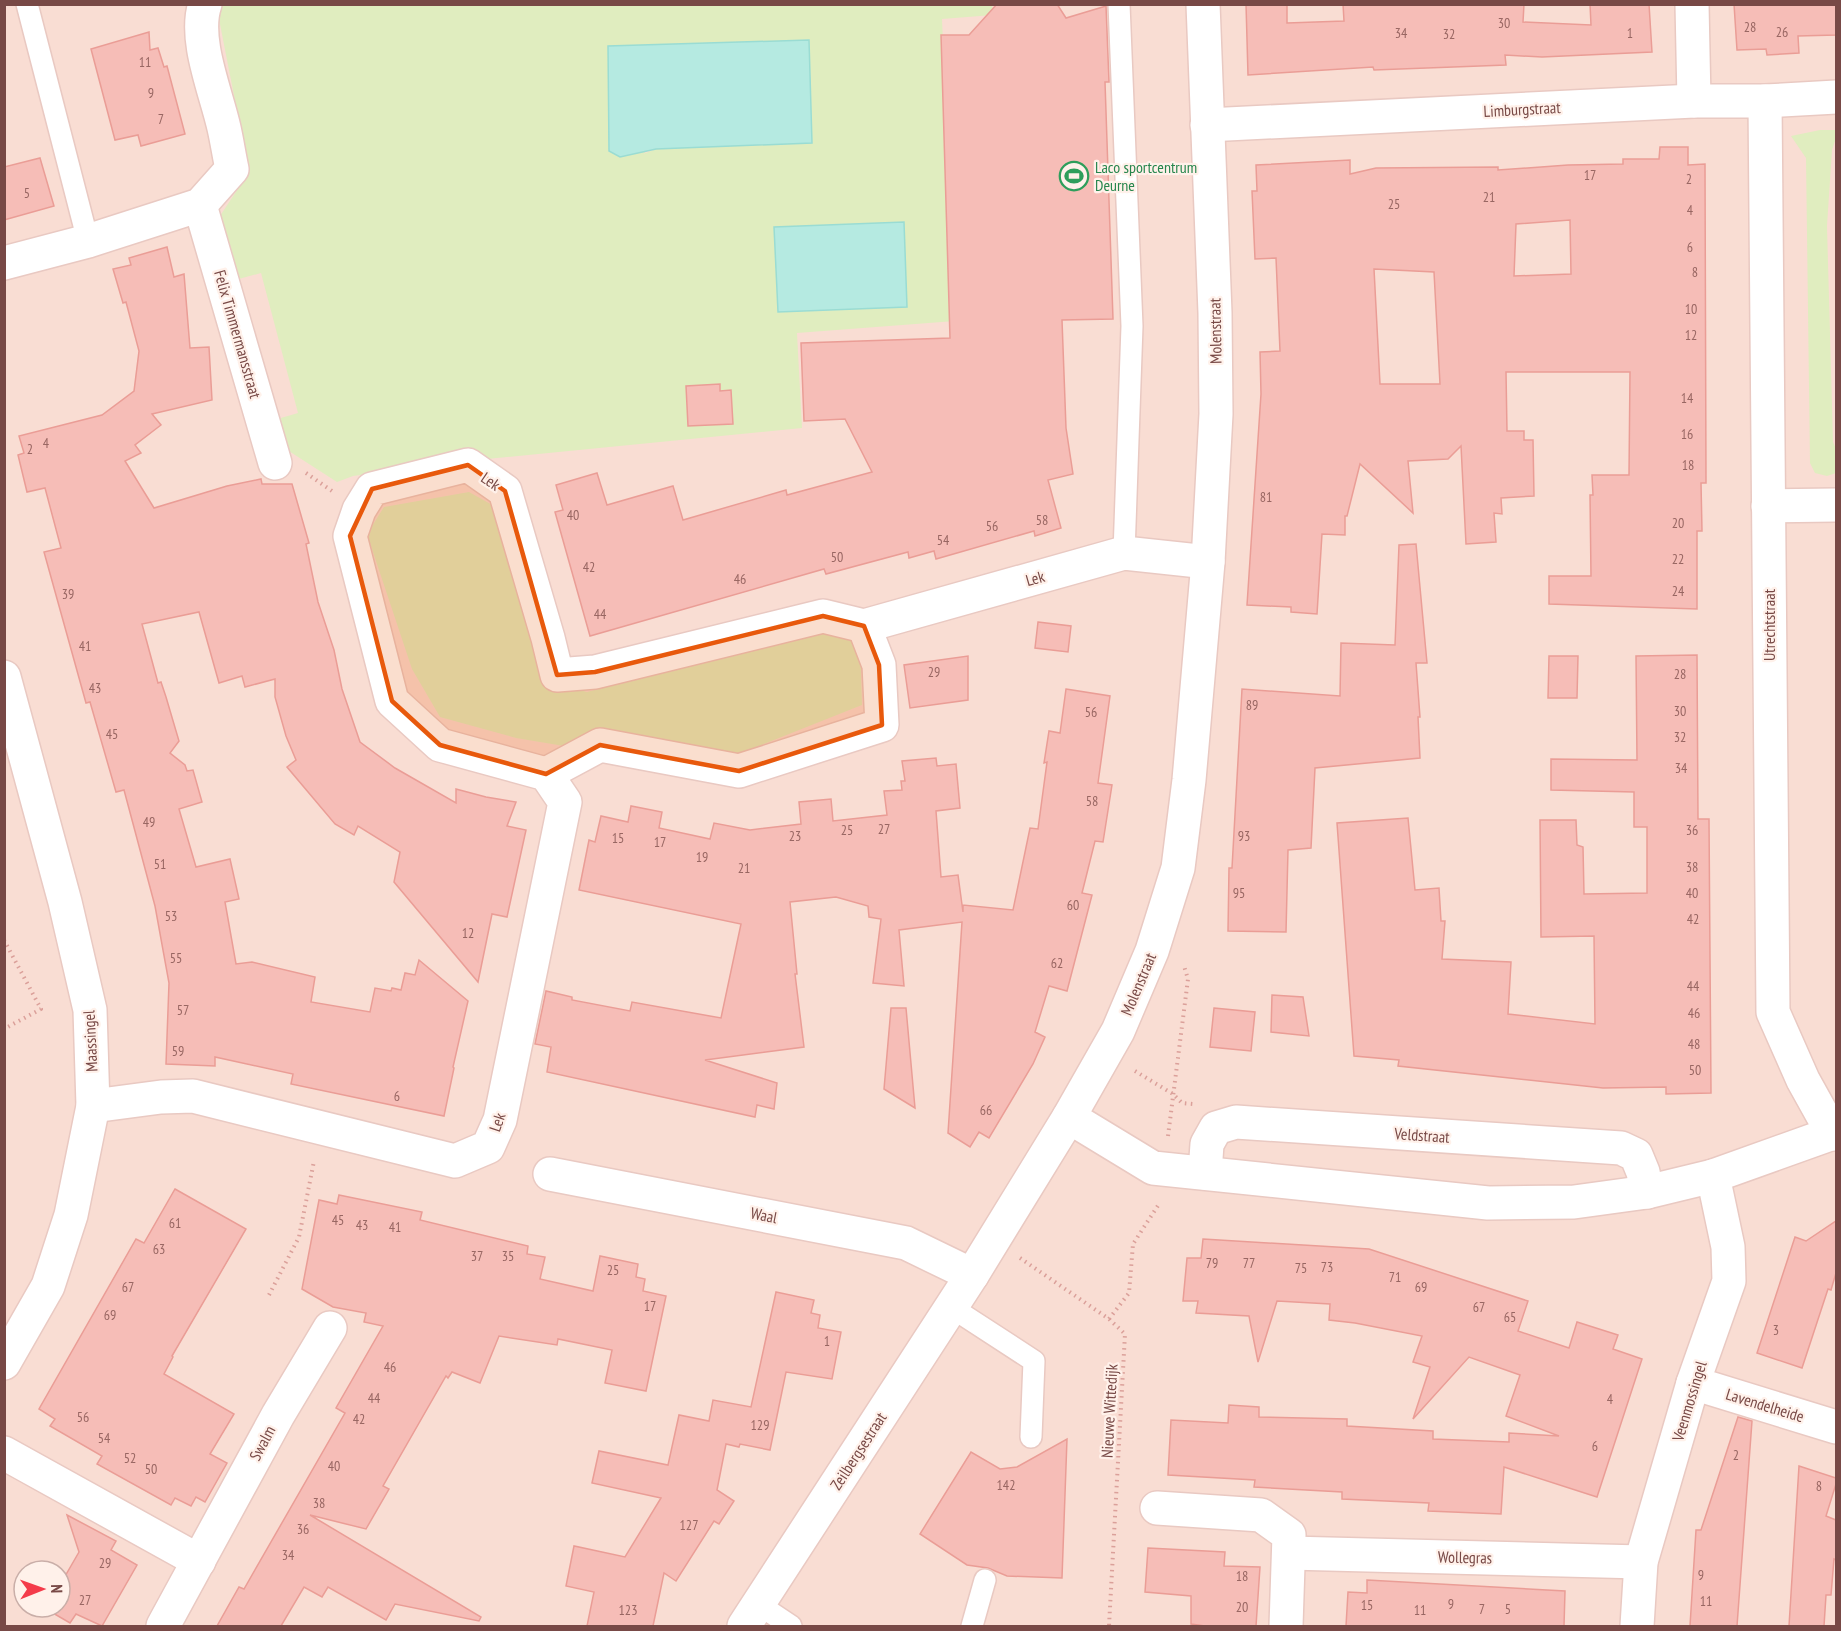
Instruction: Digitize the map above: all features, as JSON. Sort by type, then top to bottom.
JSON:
[{"type":"street","points":[[4,263],[88,241],[200,205],[232,169],[204,49],[201,15],[205,4]]},
{"type":"street","name":"Molenstraat","points":[[972,1275],[1069,1117],[1118,1031],[1152,951],[1178,868],[1189,780],[1208,562],[1216,414],[1215,314],[1203,4]]},
{"type":"street","points":[[1692,4],[1694,101]]},
{"type":"street","name":"Limburgstraat","points":[[1208,124],[1694,101],[1766,101],[1836,97]]},
{"type":"street","name":"Utrechtstraat","points":[[1766,101],[1773,1012],[1803,1080],[1835,1133]]},
{"type":"street","name":"Felix Timmermansstraat","points":[[200,205],[275,463]]},
{"type":"street","name":"Lek","points":[[93,1106],[161,1097],[193,1096],[455,1161],[488,1147],[500,1120],[565,801],[546,774],[440,745],[392,701],[350,537],[359,510],[372,489],[468,465],[505,491],[557,675],[595,672],[823,616],[864,626],[1124,553],[1208,562]]},
{"type":"street","points":[[1768,506],[1836,505]]},
{"type":"street","points":[[546,774],[600,746],[739,771],[882,725],[879,665],[864,626]]},
{"type":"street","name":"Maassingel","points":[[4,677],[65,902],[90,1011],[93,1106],[71,1215],[48,1286],[4,1363]]},
{"type":"street","points":[[1069,1117],[1153,1168],[1488,1203],[1574,1202],[1647,1192],[1713,1176],[1835,1133]]},
{"type":"street","points":[[1182,1171],[1207,1144],[1216,1128],[1236,1122]]},
{"type":"street","name":"Veldstraat","points":[[1236,1122],[1621,1148],[1636,1155],[1643,1172],[1647,1192]]},
{"type":"street","name":"Waal","points":[[550,1174],[906,1243],[972,1275]]},
{"type":"street","name":"Veenmossingel","points":[[1637,1626],[1641,1562],[1693,1383],[1729,1281],[1728,1247],[1713,1176]]},
{"type":"street","name":"Zeilbergsestraat","points":[[751,1615],[972,1275]]},
{"type":"street","name":"Swalm","points":[[163,1626],[278,1415],[330,1328]]},
{"type":"street","name":"Lavendelheide","points":[[1693,1383],[1836,1427]]},
{"type":"street","points":[[4,1453],[199,1561]]},
{"type":"street","points":[[1157,1508],[1261,1515],[1289,1535],[1286,1626]]},
{"type":"street","name":"Wollegras","points":[[1289,1553],[1641,1562]]},
{"type":"lane","points":[[27,4],[88,241]]},
{"type":"lane","points":[[1119,4],[1132,326],[1124,553]]},
{"type":"lane","points":[[951,1307],[1034,1361],[1031,1437]]},
{"type":"lane","points":[[972,1626],[985,1580]]},
{"type":"lane","points":[[751,1615],[791,1626]]},
{"type":"path","points":[[275,463],[290,462],[359,510]]},
{"type":"path","points":[[4,940],[40,1009],[4,1029]]},
{"type":"path","points":[[1109,1319],[1129,1293],[1133,1244],[1182,1171],[1173,1094],[1188,979],[1181,956]]},
{"type":"path","points":[[1127,1066],[1173,1094],[1182,1103],[1232,1108],[1236,1122]]},
{"type":"path","points":[[269,1295],[299,1237],[320,1127]]},
{"type":"path","name":"Nieuwe Wittedijk","points":[[1014,1254],[1109,1319],[1125,1334],[1109,1626]]},
{"type":"highlighted area","points":[[468,465],[505,491],[557,675],[595,672],[823,616],[864,626],[879,665],[882,725],[739,771],[600,745],[546,774],[440,745],[392,701],[350,536],[372,489]]},
{"type":"shaded area","points":[[5,5],[1836,5],[1836,1626],[5,1626]]},
{"type":"green space","points":[[223,5],[992,5],[993,15],[942,19],[955,321],[797,333],[802,428],[466,461],[353,476],[337,482],[281,446],[274,420],[298,413],[261,273],[235,280],[216,222],[249,172],[218,14]],"holes":[[[809,40],[656,149],[643,154]]]},
{"type":"green space","points":[[1820,130],[1836,130],[1832,150],[1827,226],[1833,442],[1836,449],[1836,473],[1827,476],[1815,473],[1810,463],[1806,158],[1791,136]]},
{"type":"green space","points":[[469,492],[503,511],[550,682],[587,692],[812,629],[860,643],[862,705],[724,760],[608,737],[564,746],[516,738],[440,717],[412,669],[367,534],[384,507]]},
{"type":"water","points":[[809,40],[812,143],[656,149],[620,157],[609,151],[608,46]]},
{"type":"water","points":[[904,222],[907,307],[778,312],[774,227]]},
{"type":"building","points":[[997,4],[1057,4],[1066,18],[1106,6],[1109,82],[1105,82],[1113,319],[1062,320],[1066,428],[1073,474],[1048,480],[1061,528],[1035,536],[1034,531],[936,559],[934,551],[909,558],[908,552],[826,574],[824,569],[590,636],[555,512],[563,510],[556,485],[597,473],[607,505],[673,486],[683,520],[786,490],[787,495],[872,472],[845,419],[804,421],[801,343],[950,338],[941,35],[969,35]]},
{"type":"building","points":[[1246,4],[1287,4],[1287,23],[1344,21],[1343,4],[1524,4],[1523,22],[1591,25],[1590,4],[1649,4],[1652,52],[1542,57],[1505,55],[1506,65],[1374,70],[1373,67],[1248,75]]},
{"type":"building","points":[[1734,4],[1836,4],[1836,35],[1798,36],[1799,53],[1767,55],[1766,49],[1737,50]]},
{"type":"building","points":[[149,32],[150,50],[158,48],[164,67],[167,66],[185,134],[141,146],[138,135],[115,140],[91,49]]},
{"type":"building","points":[[1660,147],[1688,147],[1688,165],[1705,164],[1706,483],[1701,483],[1702,531],[1697,531],[1697,609],[1549,604],[1549,576],[1591,576],[1590,495],[1593,495],[1592,475],[1629,475],[1630,372],[1506,372],[1507,431],[1524,431],[1524,440],[1533,440],[1534,496],[1501,498],[1502,514],[1494,513],[1496,542],[1466,544],[1461,446],[1448,459],[1408,461],[1413,513],[1360,464],[1347,516],[1345,516],[1345,535],[1322,534],[1317,614],[1291,612],[1291,607],[1247,605],[1261,394],[1260,352],[1280,351],[1276,258],[1255,259],[1252,191],[1257,191],[1256,165],[1350,160],[1350,174],[1376,168],[1498,167],[1498,170],[1623,164],[1623,159],[1659,159]],"holes":[[[1570,220],[1571,274],[1514,276],[1516,224]],[[1374,269],[1434,272],[1440,384],[1380,384]]]},
{"type":"building","points":[[40,158],[54,206],[4,220],[4,167]]},
{"type":"building","points":[[167,247],[174,277],[184,274],[190,348],[209,347],[212,400],[152,414],[161,425],[135,445],[141,453],[125,461],[154,508],[227,486],[261,479],[262,484],[292,484],[309,543],[306,544],[318,602],[334,650],[342,689],[360,742],[395,768],[456,803],[456,789],[516,802],[507,826],[526,830],[507,917],[492,914],[478,982],[394,882],[400,852],[358,826],[354,835],[335,824],[287,767],[296,760],[286,736],[275,697],[275,679],[245,687],[242,676],[219,683],[199,612],[142,624],[158,683],[161,682],[179,741],[170,753],[185,765],[187,771],[193,770],[202,802],[179,809],[196,867],[230,859],[239,899],[225,902],[236,964],[252,962],[315,977],[311,1002],[370,1012],[375,988],[401,990],[405,973],[415,975],[419,960],[468,1001],[444,1116],[291,1084],[293,1074],[215,1057],[215,1066],[166,1064],[169,983],[155,906],[124,790],[116,792],[90,702],[86,703],[44,552],[61,548],[45,488],[27,492],[18,455],[24,453],[19,436],[102,415],[134,391],[139,351],[126,302],[123,303],[113,269],[131,265],[129,258]]},
{"type":"building","points":[[720,384],[720,391],[731,390],[733,424],[688,426],[686,386]]},
{"type":"building","points":[[1416,544],[1427,663],[1416,663],[1420,758],[1315,768],[1311,848],[1288,850],[1286,932],[1228,931],[1229,868],[1232,868],[1242,689],[1340,696],[1341,643],[1395,645],[1399,545]]},
{"type":"building","points":[[1038,622],[1071,626],[1068,652],[1035,648]]},
{"type":"building","points":[[1697,655],[1698,819],[1709,819],[1711,1093],[1666,1094],[1666,1087],[1603,1088],[1398,1066],[1399,1060],[1354,1056],[1337,823],[1408,818],[1415,890],[1439,888],[1441,921],[1445,921],[1442,959],[1511,962],[1508,1014],[1595,1024],[1594,936],[1541,937],[1540,820],[1576,820],[1577,845],[1583,847],[1584,894],[1647,893],[1647,827],[1634,827],[1634,792],[1551,790],[1551,759],[1637,760],[1636,656]]},
{"type":"building","points":[[968,656],[968,700],[910,708],[904,665]]},
{"type":"building","points":[[1549,656],[1578,656],[1577,698],[1548,698]]},
{"type":"building","points":[[1066,689],[1110,696],[1098,783],[1112,785],[1103,842],[1095,841],[1082,893],[1092,895],[1067,991],[1049,986],[1035,1032],[1045,1037],[1033,1064],[989,1138],[979,1132],[970,1147],[948,1133],[962,922],[899,930],[904,986],[873,983],[881,919],[869,917],[868,906],[836,897],[790,902],[797,974],[795,974],[804,1047],[705,1060],[777,1083],[774,1109],[757,1105],[755,1117],[547,1072],[551,1047],[535,1044],[546,991],[572,997],[572,1000],[630,1011],[632,1002],[721,1018],[741,924],[579,890],[589,840],[595,842],[601,816],[628,822],[631,806],[662,812],[659,828],[710,839],[714,823],[750,830],[801,824],[799,802],[831,799],[833,821],[887,815],[884,791],[902,790],[901,781],[905,781],[902,761],[936,758],[937,766],[956,764],[960,808],[936,811],[941,877],[958,875],[963,912],[963,905],[1013,910],[1030,828],[1038,829],[1049,731],[1060,733]]},
{"type":"building","points":[[1272,995],[1303,997],[1309,1036],[1271,1032]]},
{"type":"building","points":[[891,1008],[906,1008],[915,1108],[884,1089]]},
{"type":"building","points":[[1214,1008],[1255,1012],[1251,1051],[1210,1047]]},
{"type":"building","points":[[175,1189],[246,1229],[172,1356],[164,1374],[234,1414],[210,1454],[227,1463],[205,1502],[196,1497],[191,1506],[175,1498],[171,1505],[97,1464],[102,1456],[50,1426],[55,1419],[39,1409],[136,1239],[144,1243]]},
{"type":"building","points":[[339,1195],[422,1212],[420,1220],[528,1246],[527,1254],[545,1257],[540,1279],[593,1291],[600,1256],[638,1264],[636,1277],[645,1279],[643,1291],[666,1296],[646,1391],[605,1383],[612,1350],[558,1339],[557,1345],[499,1336],[480,1383],[452,1372],[448,1378],[446,1376],[383,1486],[389,1489],[366,1529],[310,1515],[481,1617],[479,1621],[395,1604],[386,1620],[328,1587],[322,1597],[304,1587],[281,1626],[217,1626],[239,1587],[244,1589],[345,1413],[336,1408],[383,1326],[364,1322],[366,1313],[333,1307],[302,1289],[319,1200],[337,1204]]},
{"type":"building","points":[[1836,1221],[1836,1273],[1831,1290],[1828,1289],[1802,1368],[1757,1353],[1795,1237],[1806,1241]]},
{"type":"building","points":[[1203,1239],[1369,1249],[1528,1301],[1518,1331],[1569,1348],[1577,1322],[1618,1335],[1613,1349],[1642,1359],[1597,1497],[1504,1467],[1501,1514],[1428,1511],[1429,1503],[1342,1499],[1342,1492],[1254,1487],[1255,1480],[1168,1475],[1171,1420],[1228,1423],[1229,1405],[1259,1407],[1259,1417],[1347,1419],[1347,1426],[1433,1431],[1433,1439],[1509,1442],[1509,1433],[1559,1436],[1506,1416],[1520,1375],[1469,1357],[1413,1419],[1430,1367],[1413,1362],[1422,1336],[1329,1320],[1330,1304],[1277,1301],[1258,1362],[1249,1316],[1196,1313],[1198,1301],[1183,1301],[1187,1258],[1201,1258]]},
{"type":"building","points":[[776,1292],[814,1300],[811,1313],[820,1315],[818,1328],[841,1332],[832,1379],[786,1372],[770,1450],[740,1444],[739,1447],[726,1444],[717,1490],[734,1501],[719,1524],[714,1521],[676,1581],[664,1573],[653,1626],[587,1626],[594,1592],[566,1586],[574,1546],[625,1557],[661,1498],[592,1483],[599,1451],[668,1465],[679,1415],[709,1421],[713,1400],[751,1407]]},
{"type":"building","points":[[1738,1417],[1752,1421],[1737,1626],[1690,1626],[1696,1530],[1701,1530]]},
{"type":"building","points":[[1067,1439],[1062,1578],[1007,1576],[988,1568],[967,1565],[920,1534],[971,1452],[1000,1469],[1017,1467]]},
{"type":"building","points":[[1799,1466],[1836,1478],[1826,1516],[1836,1520],[1836,1560],[1834,1559],[1831,1595],[1826,1595],[1824,1626],[1789,1626]]},
{"type":"building","points":[[67,1515],[116,1541],[111,1550],[137,1565],[102,1626],[76,1614],[70,1623],[63,1619],[72,1619],[72,1564],[79,1552]]},
{"type":"building","points":[[1148,1548],[1225,1552],[1224,1566],[1260,1567],[1256,1626],[1191,1624],[1191,1596],[1145,1592]]},
{"type":"building","points":[[1367,1580],[1565,1591],[1564,1626],[1346,1626],[1348,1592],[1367,1593]]},
{"type":"place","name":"Laco sportcentrum Deurne","points":[[1074,176]]}]
